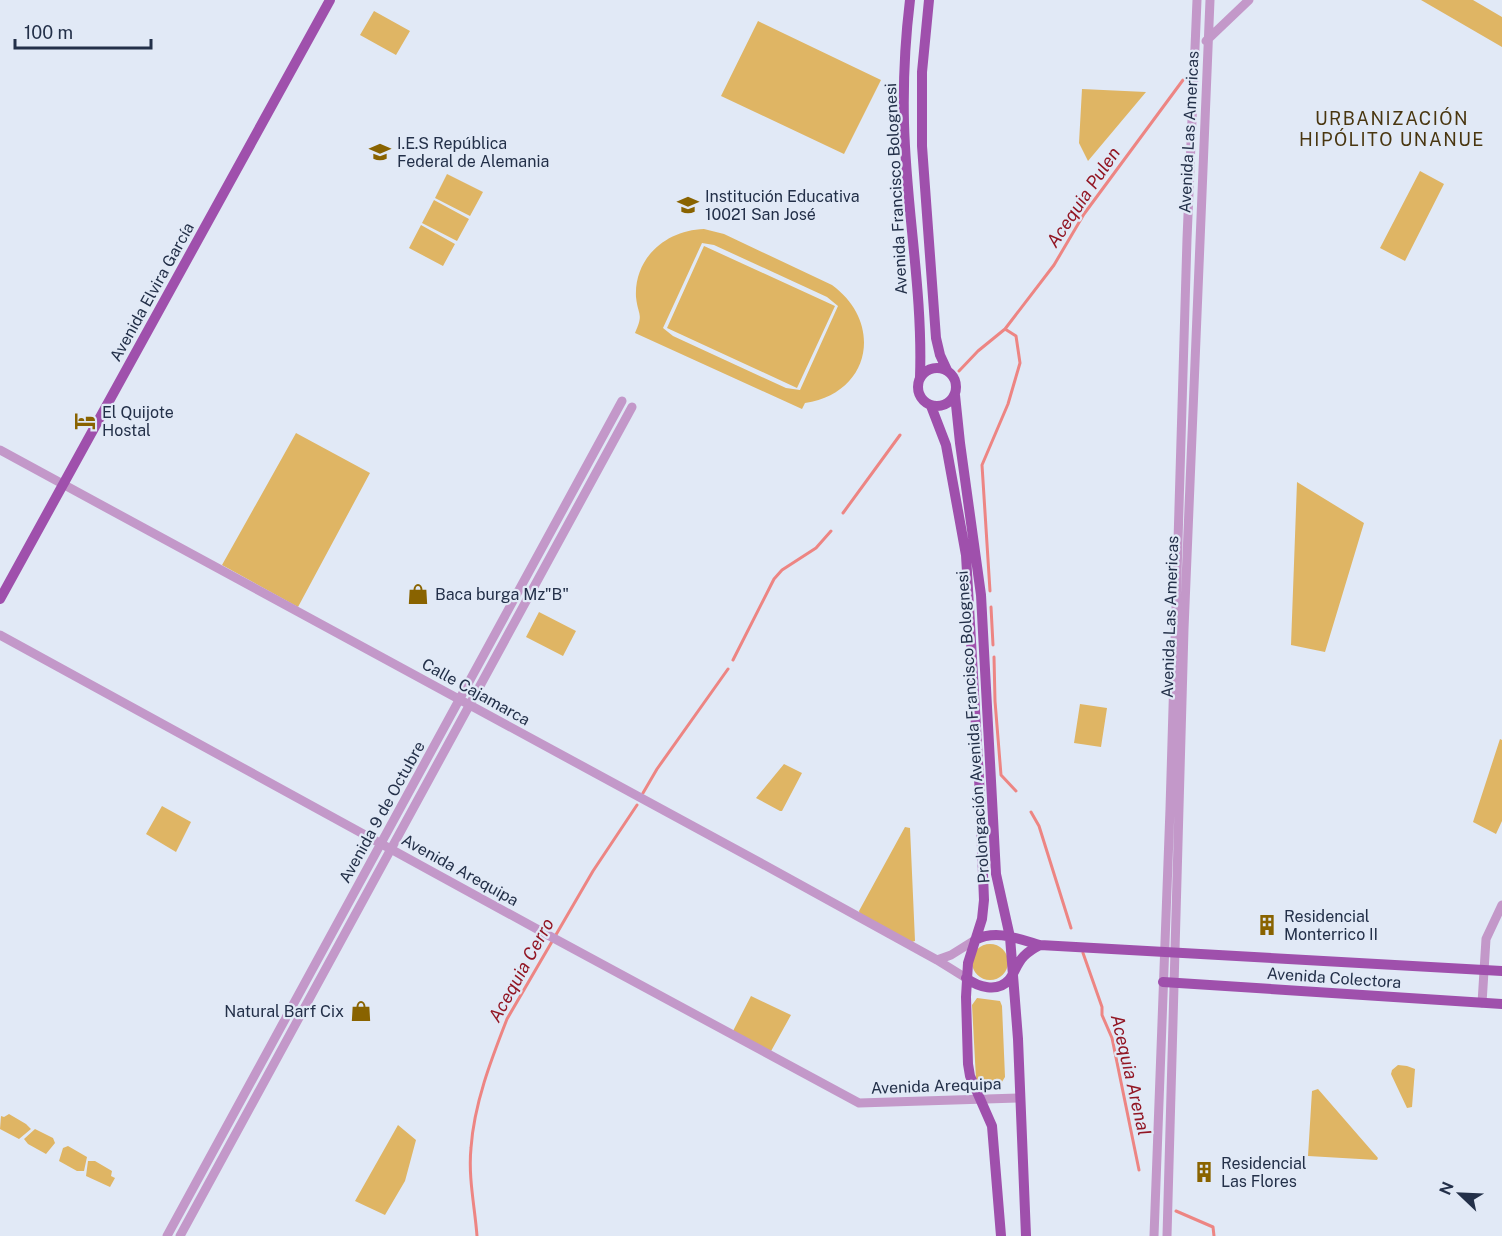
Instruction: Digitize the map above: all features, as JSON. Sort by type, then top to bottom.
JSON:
[{"type":"main road","name":"Avenida Elvira García","points":[[0,599],[330,0]]},
{"type":"main road","name":"Avenida Francisco Bolognesi","points":[[910,0],[904,66],[904,125],[920,340],[920,377]]},
{"type":"main road","name":"Avenida Francisco Bolognesi","points":[[929,0],[922,72],[922,146],[936,338],[947,370]]},
{"type":"main road","points":[[929,369],[947,370],[956,382],[955,395],[948,404],[931,406],[919,395],[920,377],[929,369]]},
{"type":"main road","name":"Prolongación Avenida Francisco Bolognesi","points":[[955,395],[981,595],[996,874],[1010,937],[1026,1236]]},
{"type":"main road","name":"Prolongación Avenida Francisco Bolognesi","points":[[931,406],[943,434],[948,456],[962,532],[969,591],[984,900],[982,919],[968,963],[966,978],[968,1064],[970,1076],[990,1117],[994,1138],[1001,1236]]},
{"type":"main road","points":[[975,939],[993,934],[1010,937]]},
{"type":"main road","name":"Avenida Colectora","points":[[1010,937],[1040,945],[1502,971]]},
{"type":"main road","points":[[1013,974],[1022,957],[1040,945]]},
{"type":"main road","name":"Calle Cajamarca","points":[[966,978],[979,986],[994,987],[1008,982],[1013,974]]},
{"type":"main road","name":"Avenida Colectora","points":[[1163,982],[1502,1004]]},
{"type":"street","name":"Avenida Las Americas","points":[[1167,1236],[1175,983],[1170,952],[1197,0]]},
{"type":"street","name":"Avenida Las Americas","points":[[1154,1236],[1163,982],[1170,952],[1210,0]]},
{"type":"street","points":[[1194,49],[1208,40],[1249,0]]},
{"type":"street","name":"Avenida 9 de Octubre","points":[[167,1236],[622,401]]},
{"type":"street","name":"Avenida 9 de Octubre","points":[[180,1236],[632,407]]},
{"type":"street","name":"Calle Cajamarca","points":[[0,450],[937,960],[966,978]]},
{"type":"street","name":"Avenida Arequipa","points":[[0,634],[859,1103],[1020,1098]]},
{"type":"street","points":[[1482,1003],[1486,939],[1502,905]]},
{"type":"street","points":[[937,960],[964,948],[975,939]]},
{"type":"shaded area","points":[[1421,0],[1473,0],[1502,17],[1502,47]]},
{"type":"shaded area","points":[[374,11],[410,31],[396,55],[360,35]]},
{"type":"shaded area","points":[[758,21],[881,80],[844,154],[721,96]]},
{"type":"shaded area","points":[[1082,89],[1146,92],[1088,161],[1079,143]]},
{"type":"shaded area","points":[[1420,171],[1444,184],[1405,261],[1380,248]]},
{"type":"shaded area","points":[[447,174],[483,192],[470,216],[435,198]]},
{"type":"shaded area","points":[[434,200],[469,219],[457,241],[422,223]]},
{"type":"shaded area","points":[[421,225],[455,244],[443,266],[409,248]]},
{"type":"shaded area","points":[[704,229],[724,234],[832,285],[848,301],[859,318],[864,336],[863,354],[856,371],[844,386],[827,397],[805,403],[802,409],[635,333],[640,318],[636,297],[637,283],[647,258],[666,240],[690,231]],"holes":[[[702,243],[714,245],[827,297],[838,306],[800,390],[786,388],[673,336],[663,328]]]},
{"type":"shaded area","points":[[704,246],[835,306],[797,388],[667,328]]},
{"type":"shaded area","points":[[296,433],[370,473],[298,607],[222,565]]},
{"type":"shaded area","points":[[1297,482],[1364,523],[1325,652],[1291,645]]},
{"type":"shaded area","points":[[539,612],[576,631],[563,656],[526,637]]},
{"type":"shaded area","points":[[1080,704],[1107,708],[1101,747],[1074,743]]},
{"type":"shaded area","points":[[1500,739],[1502,740],[1502,821],[1496,834],[1473,822]]},
{"type":"shaded area","points":[[784,764],[802,773],[780,811],[756,798]]},
{"type":"shaded area","points":[[162,806],[191,822],[176,852],[146,834]]},
{"type":"shaded area","points":[[905,827],[910,828],[915,941],[912,942],[860,914],[859,911]]},
{"type":"shaded area","points":[[990,944],[1003,949],[1008,962],[1003,975],[990,980],[977,975],[972,962],[977,949]]},
{"type":"shaded area","points":[[751,996],[791,1015],[770,1053],[732,1033]]},
{"type":"shaded area","points":[[977,998],[1000,1001],[1002,1006],[1005,1077],[1000,1085],[991,1090],[979,1086],[976,1079],[972,1005]]},
{"type":"shaded area","points":[[1398,1065],[1415,1069],[1412,1107],[1407,1108],[1391,1074]]},
{"type":"shaded area","points":[[1318,1089],[1378,1158],[1377,1160],[1308,1156],[1312,1091]]},
{"type":"shaded area","points":[[9,1114],[31,1129],[19,1139],[0,1129],[1,1116]]},
{"type":"shaded area","points":[[398,1125],[416,1140],[405,1181],[385,1215],[355,1201]]},
{"type":"shaded area","points":[[35,1129],[53,1138],[55,1143],[46,1154],[28,1144],[24,1139]]},
{"type":"shaded area","points":[[68,1146],[87,1157],[84,1171],[77,1171],[59,1161],[63,1148]]},
{"type":"shaded area","points":[[88,1161],[95,1161],[112,1171],[111,1176],[115,1178],[110,1187],[86,1176]]},
{"type":"waterway","name":"Acequia Pulen","points":[[959,371],[978,351],[1005,329],[1054,265],[1084,214],[1183,80]]},
{"type":"waterway","name":"Acequia Arenal","points":[[990,591],[982,465],[1008,404],[1020,363],[1016,336],[1005,329]]},
{"type":"waterway","name":"Acequia Cerro","points":[[843,513],[900,435]]},
{"type":"waterway","name":"Acequia Cerro","points":[[733,660],[774,579],[782,570],[816,548],[831,531]]},
{"type":"waterway","name":"Acequia Arenal","points":[[991,607],[993,645]]},
{"type":"waterway","name":"Acequia Arenal","points":[[994,657],[1001,775],[1016,791]]},
{"type":"waterway","name":"Acequia Cerro","points":[[643,793],[657,769],[728,669]]},
{"type":"waterway","name":"Acequia Cerro","points":[[477,1236],[471,1181],[471,1148],[479,1099],[495,1050],[507,1019],[593,871],[637,805]]},
{"type":"waterway","name":"Acequia Arenal","points":[[1031,812],[1039,826],[1071,928]]},
{"type":"waterway","name":"Acequia Arenal","points":[[1083,953],[1102,1007],[1102,1015],[1112,1038],[1139,1170]]},
{"type":"waterway","name":"Acequia Arenal","points":[[1176,1211],[1213,1227],[1214,1236]]},
{"type":"place","name":"I.E.S República Federal de Alemania","points":[[380,152]]},
{"type":"place","name":"Institución Educativa 10021 San José","points":[[688,205]]},
{"type":"place","name":"El Quijote Hostal","points":[[85,421]]},
{"type":"place","name":"Baca burga Mz\"B\"","points":[[418,594]]},
{"type":"place","name":"Residencial Monterrico II","points":[[1267,925]]},
{"type":"place","name":"Natural Barf Cix","points":[[361,1011]]},
{"type":"place","name":"Residencial Las Flores","points":[[1204,1172]]},
{"type":"district","name":"URBANIZACIÓN HIPÓLITO UNANUE","points":[[1392,128]]}]
